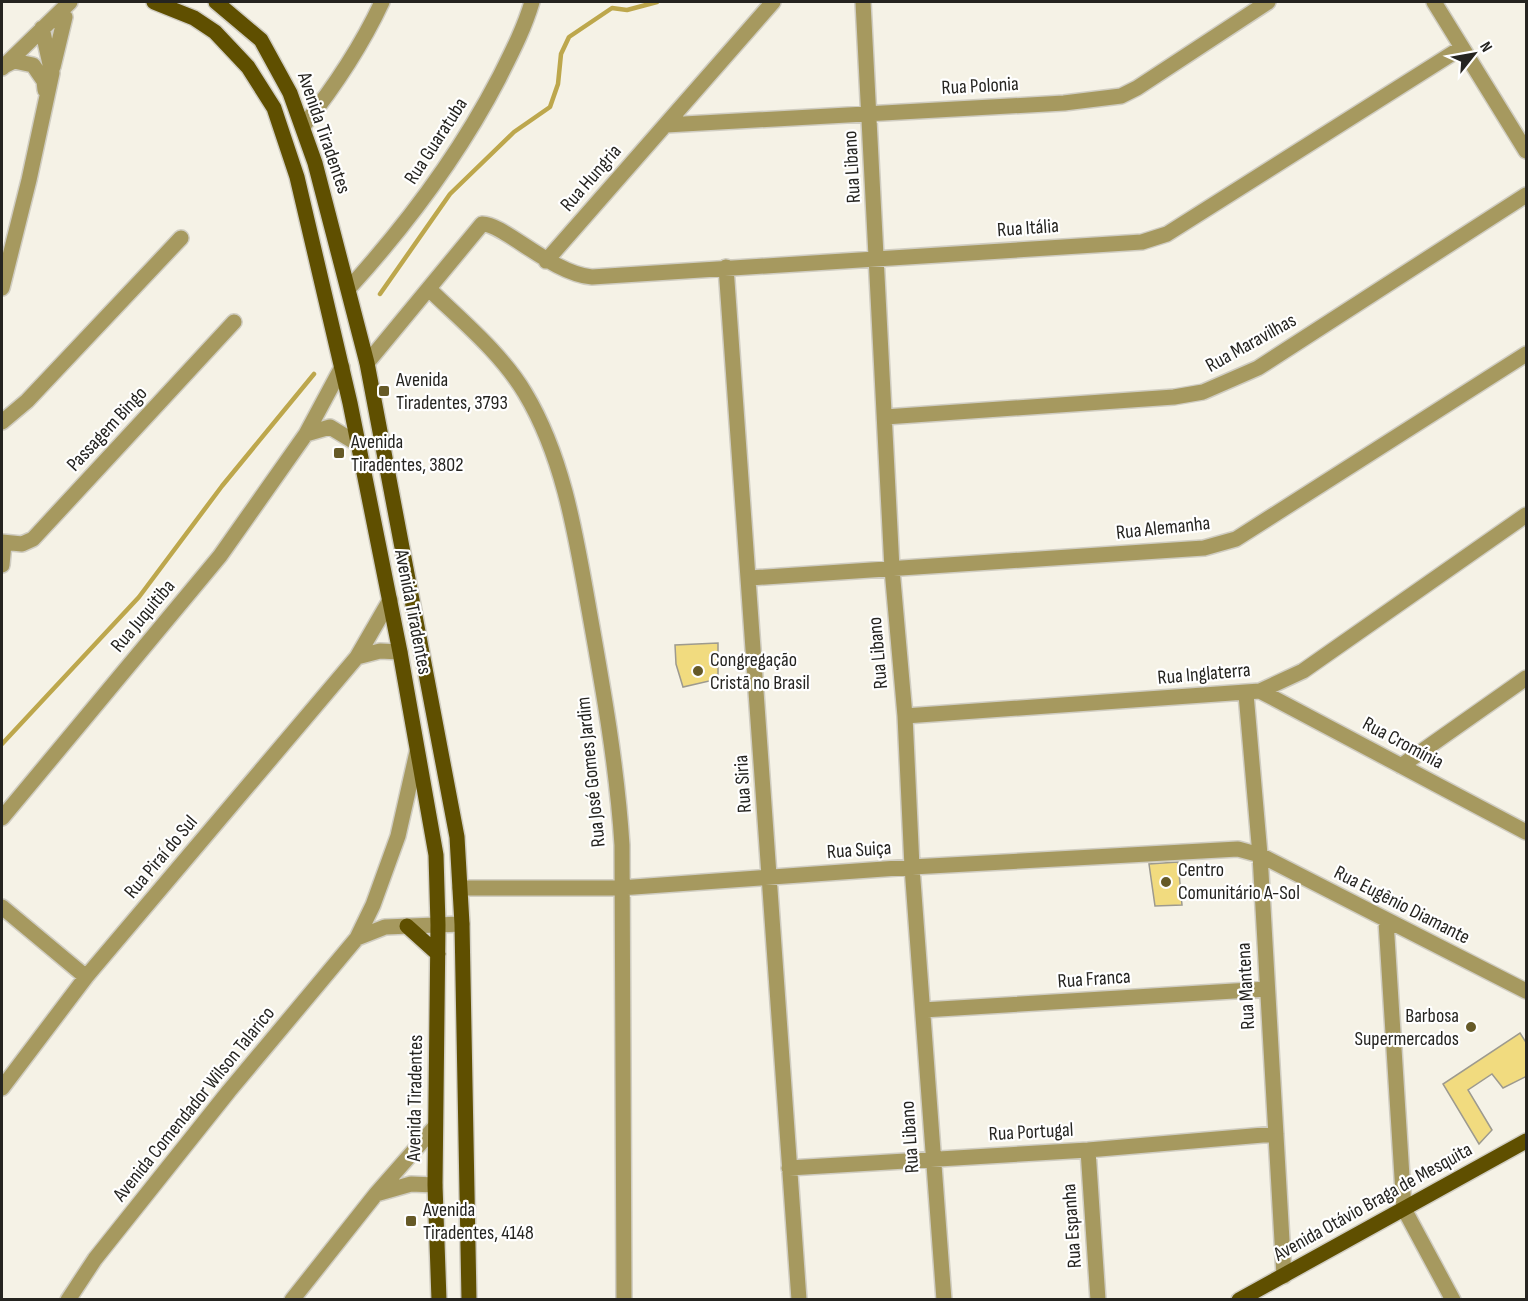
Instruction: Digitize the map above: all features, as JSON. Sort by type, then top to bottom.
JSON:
[{"type":"main road","name":"Avenida Tiradentes","points":[[154,2],[194,18],[215,32],[248,67],[274,108],[297,177],[342,367],[400,651],[436,855],[438,954],[435,1185],[439,1299]]},
{"type":"main road","name":"Avenida Tiradentes","points":[[216,2],[261,40],[281,72],[304,125],[350,287],[367,363],[457,837],[462,924],[469,1299]]},
{"type":"main road","points":[[407,926],[438,954]]},
{"type":"main road","name":"Avenida Otávio Braga de Mesquita","points":[[1239,1299],[1526,1143]]},
{"type":"street","points":[[2,68],[70,2]]},
{"type":"street","points":[[304,125],[338,81],[365,37],[382,2]]},
{"type":"street","name":"Rua Guaratuba","points":[[350,287],[392,240],[461,146],[521,35],[532,2]]},
{"type":"street","name":"Rua Hungria","points":[[546,261],[773,2]]},
{"type":"street","name":"Rua Libano","points":[[863,2],[878,259],[892,569],[905,716],[912,867],[944,1299]]},
{"type":"street","name":"Rua Polonia","points":[[666,126],[1065,103],[1121,96],[1163,73],[1268,2]]},
{"type":"street","points":[[1434,2],[1527,151]]},
{"type":"street","points":[[2,288],[65,17]]},
{"type":"street","points":[[42,28],[51,73]]},
{"type":"street","name":"Rua Itália","points":[[546,261],[574,274],[592,277],[1155,240],[1461,48]]},
{"type":"street","points":[[2,68],[14,61],[33,65],[44,81],[46,102]]},
{"type":"street","name":"Rua Maravilhas","points":[[885,417],[1162,398],[1203,393],[1258,368],[1527,195]]},
{"type":"street","points":[[367,363],[430,290],[482,224],[493,226],[546,261]]},
{"type":"street","points":[[2,422],[27,401],[181,238]]},
{"type":"street","name":"Rua Siria","points":[[726,267],[750,578],[799,1299]]},
{"type":"street","name":"Rua José Gomes Jardim","points":[[430,290],[513,375],[546,437],[559,472],[576,542],[604,693],[619,799],[624,1299]]},
{"type":"street","name":"Passagem Bingo","points":[[3,543],[22,544],[33,540],[234,322]]},
{"type":"street","name":"Rua Alemanha","points":[[750,578],[1204,548],[1236,539],[1527,354]]},
{"type":"street","name":"Rua Juquitiba","points":[[2,818],[220,556],[306,434],[342,367]]},
{"type":"street","points":[[306,434],[330,427],[358,444]]},
{"type":"street","name":"Rua Inglaterra","points":[[905,716],[1253,693],[1303,671],[1527,515]]},
{"type":"street","points":[[2,565],[3,543]]},
{"type":"street","name":"Rua Piraí do Sul","points":[[2,1088],[86,977],[357,657],[390,600]]},
{"type":"street","points":[[357,657],[380,651],[400,651]]},
{"type":"street","points":[[1401,766],[1527,678]]},
{"type":"street","name":"Rua Cromínia","points":[[1253,693],[1401,766],[1527,832]]},
{"type":"street","name":"Rua Mantena","points":[[1253,693],[1284,1276]]},
{"type":"street","name":"Avenida Comendador Wilson Talarico","points":[[68,1299],[95,1259],[214,1110],[357,938],[373,906],[390,858],[417,752]]},
{"type":"street","name":"Rua Suiça","points":[[460,888],[620,888],[912,867],[1224,849],[1260,855]]},
{"type":"street","name":"Rua Eugênio Diamante","points":[[1260,855],[1527,991]]},
{"type":"street","points":[[2,907],[86,977]]},
{"type":"street","points":[[1386,921],[1404,1209],[1453,1299]]},
{"type":"street","name":"Avenida Comendador Wilson Talarico","points":[[357,938],[385,927],[462,924]]},
{"type":"street","name":"Rua Franca","points":[[923,1010],[1267,989]]},
{"type":"street","points":[[292,1299],[376,1194],[435,1128]]},
{"type":"street","name":"Rua Portugal","points":[[789,1168],[1088,1150],[1276,1134]]},
{"type":"street","name":"Rua Espanha","points":[[1088,1150],[1098,1299]]},
{"type":"street","points":[[376,1194],[411,1184],[435,1185]]},
{"type":"building","name":"Congregação Cristã no Brasil","points":[[718,643],[718,679],[683,687],[676,664],[675,645]]},
{"type":"building","name":"Centro Comunitário A-Sol","points":[[1178,862],[1182,905],[1155,906],[1149,864]]},
{"type":"building","points":[[1520,1033],[1527,1044],[1527,1076],[1503,1088],[1492,1074],[1468,1090],[1492,1130],[1479,1144],[1443,1084]]},
{"type":"waterway","points":[[380,294],[450,194],[514,132],[550,107],[558,84],[561,54],[569,37],[612,8],[627,10],[657,2]]},
{"type":"waterway","points":[[2,744],[139,597],[222,486],[314,374]]},
{"type":"place","name":"Avenida Tiradentes, 3793","points":[[384,391]]},
{"type":"place","name":"Avenida Tiradentes, 3802","points":[[339,453]]},
{"type":"place","name":"Congregação Cristã no Brasil","points":[[698,671]]},
{"type":"place","name":"Centro Comunitário A-Sol","points":[[1166,882]]},
{"type":"place","name":"Barbosa Supermercados","points":[[1471,1027]]},
{"type":"place","name":"Avenida Tiradentes, 4148","points":[[411,1221]]}]
